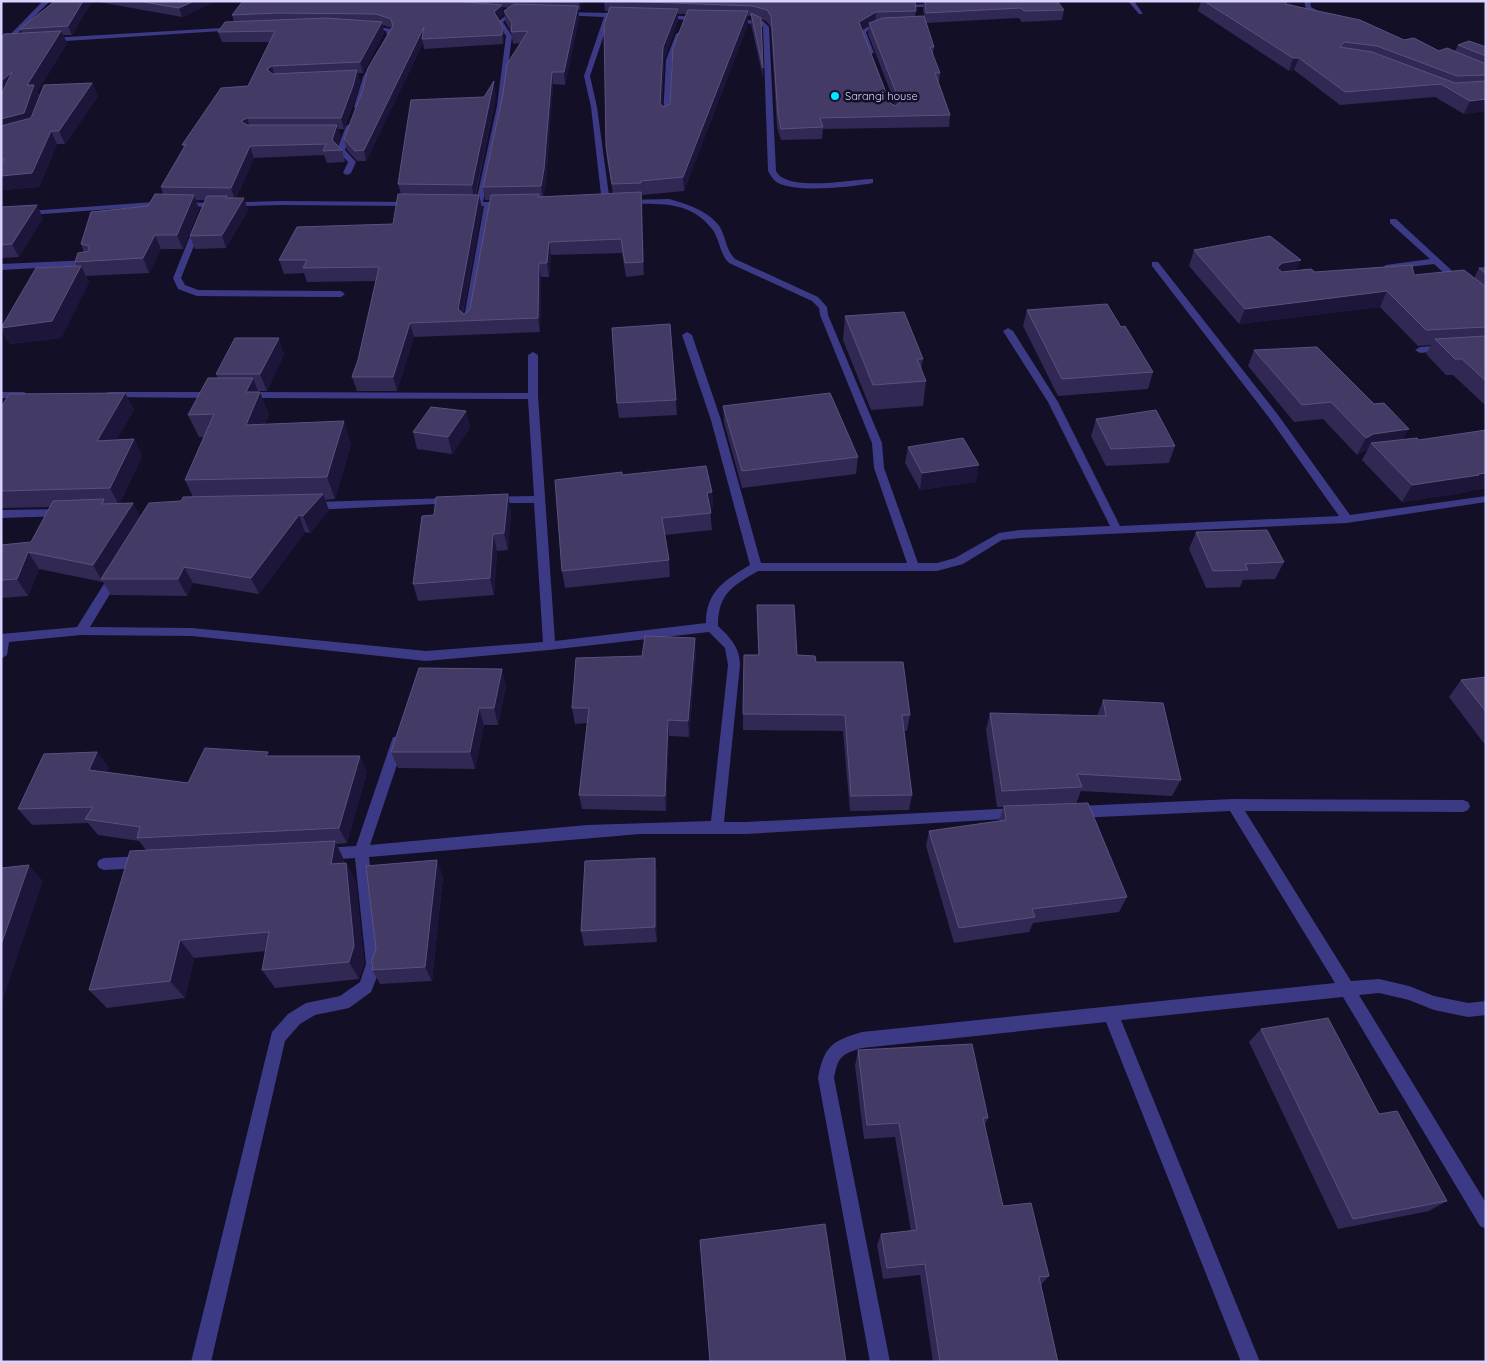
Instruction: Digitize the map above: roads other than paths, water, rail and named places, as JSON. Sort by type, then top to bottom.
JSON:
[{"type":"street","points":[[3,45],[47,1]]},
{"type":"street","points":[[1131,1],[1141,13]]},
{"type":"street","points":[[1307,1],[1308,8],[1332,19]]},
{"type":"street","points":[[890,6],[946,4]]},
{"type":"street","points":[[918,5],[920,13]]},
{"type":"street","points":[[505,12],[524,12]]},
{"type":"street","points":[[467,323],[509,36],[500,22],[514,12]]},
{"type":"street","points":[[552,13],[637,16]]},
{"type":"street","points":[[606,203],[594,107],[586,76],[608,15]]},
{"type":"street","points":[[656,17],[714,19]]},
{"type":"street","points":[[666,117],[669,60],[685,18]]},
{"type":"street","points":[[724,19],[753,20],[763,23],[766,27],[772,170],[775,178],[783,182],[796,184],[870,181]]},
{"type":"street","points":[[347,173],[352,162],[342,150],[347,133],[361,98],[366,77],[390,35],[389,30],[359,26]]},
{"type":"street","points":[[873,59],[863,32],[867,28],[893,26]]},
{"type":"street","points":[[43,40],[248,28]]},
{"type":"street","points":[[3,45],[15,42]]},
{"type":"street","points":[[357,77],[366,77]]},
{"type":"street","points":[[338,133],[347,133]]},
{"type":"street","points":[[596,203],[669,202],[694,209],[716,228],[726,255],[732,260],[815,299],[823,307],[824,315],[877,443],[879,468],[914,568]]},
{"type":"street","points":[[1,215],[168,203],[207,205],[280,203],[420,204]]},
{"type":"street","points":[[459,204],[518,204]]},
{"type":"street","points":[[207,205],[177,278],[181,287],[197,293],[341,294]]},
{"type":"street","points":[[1393,221],[1468,291]]},
{"type":"street","points":[[1375,269],[1435,261]]},
{"type":"street","points":[[1,267],[91,263]]},
{"type":"street","points":[[1155,264],[1274,417],[1347,519]]},
{"type":"street","points":[[1008,331],[1053,402],[1117,530]]},
{"type":"street","points":[[687,335],[716,420],[756,566]]},
{"type":"street","points":[[1420,350],[1458,348]]},
{"type":"street","points":[[533,355],[533,396],[549,646]]},
{"type":"street","points":[[1,395],[31,395]]},
{"type":"street","points":[[100,395],[533,396]]},
{"type":"street","points":[[480,500],[539,498]]},
{"type":"street","points":[[717,826],[731,683],[736,661],[728,642],[712,627],[712,610],[718,596],[729,583],[756,566],[938,567],[959,561],[999,537],[1020,534],[1347,519],[1486,499]]},
{"type":"street","points":[[304,506],[461,501]]},
{"type":"street","points":[[1,514],[77,512]]},
{"type":"street","points":[[81,631],[121,567]]},
{"type":"street","points":[[1,655],[2,638],[81,631],[192,632],[425,660],[712,627]]},
{"type":"street","points":[[201,1362],[278,1037],[294,1019],[312,1008],[343,1004],[366,986],[374,964],[361,852],[401,730]]},
{"type":"street","points":[[1234,805],[1486,1220]]},
{"type":"street","points":[[1059,812],[1234,805],[1463,806]]},
{"type":"street","points":[[311,854],[361,852],[582,830],[717,826],[746,828],[1030,813]]},
{"type":"street","points":[[104,864],[153,861]]},
{"type":"street","points":[[880,1362],[826,1078],[830,1057],[842,1046],[862,1040],[1379,986],[1409,993],[1434,1003],[1468,1010],[1486,1008]]},
{"type":"street","points":[[1111,1014],[1251,1362]]},
{"type":"place","name":"Sarangi house","points":[[835,96]]}]
